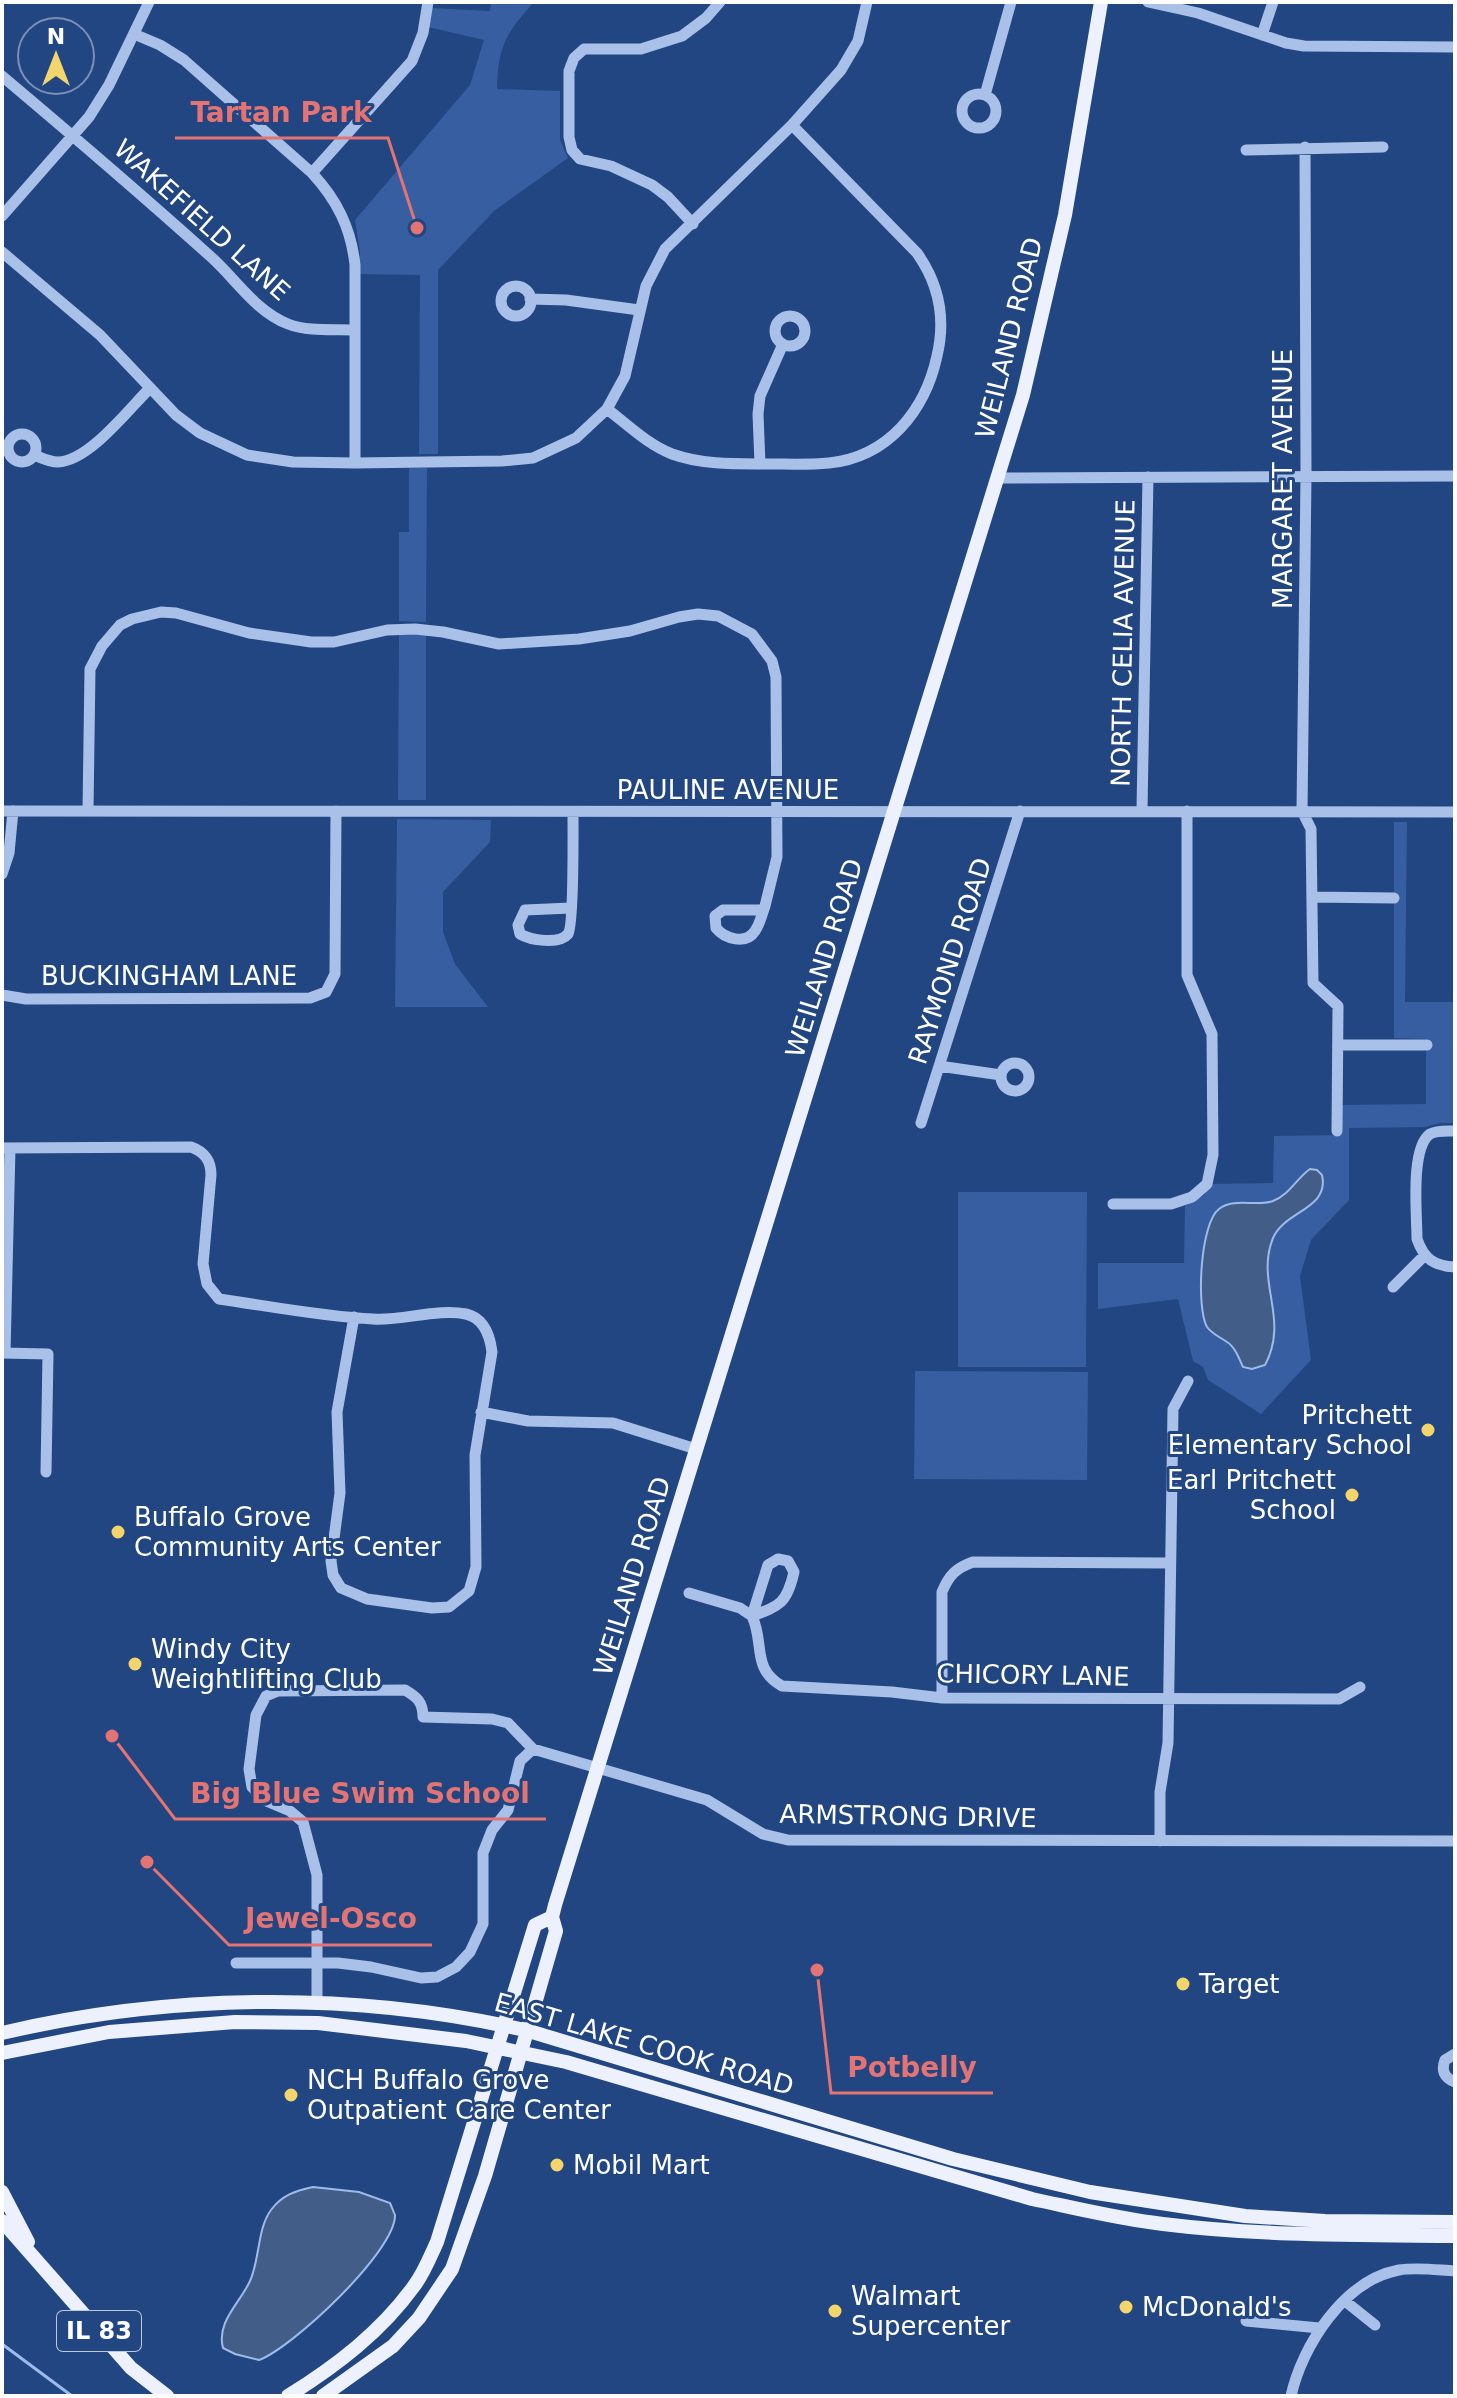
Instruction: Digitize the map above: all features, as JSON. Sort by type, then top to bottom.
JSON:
[{"type":"main road","name":"WEILAND ROAD","points":[[323,2396],[393,2346],[419,2318],[452,2269],[485,2176],[556,1931],[552,1917],[1023,395],[1065,215],[1101,2]]},
{"type":"main road","name":"WEILAND ROAD","points":[[288,2396],[347,2356],[392,2314],[416,2284],[437,2242],[535,1925],[552,1917]]},
{"type":"main road","name":"EAST LAKE COOK ROAD","points":[[2,2033],[60,2019],[160,2006],[229,2002],[317,2003],[389,2009],[529,2031],[953,2159],[1076,2189],[1245,2216],[1325,2221],[1455,2222]]},
{"type":"main road","name":"EAST LAKE COOK ROAD","points":[[2,2053],[109,2032],[235,2022],[318,2023],[451,2039],[566,2062],[1032,2199],[1089,2211],[1162,2224],[1221,2229],[1455,2236]]},
{"type":"main road","name":"IL 83","points":[[2,2192],[37,2260]]},
{"type":"main road","name":"IL 83","points":[[2,2221],[131,2368],[167,2396]]},
{"type":"street","points":[[2,216],[89,117],[109,85],[149,2]]},
{"type":"street","points":[[312,173],[412,61],[423,33],[428,2]]},
{"type":"street","points":[[693,224],[652,185],[611,166],[580,159],[572,150],[569,137],[569,71],[574,58],[584,49],[641,49],[682,36],[706,18],[720,2]]},
{"type":"street","points":[[2,252],[100,335],[176,415],[200,433],[247,455],[293,462],[355,463],[533,458],[576,438],[607,409],[625,376],[639,310],[653,270],[665,249],[792,125],[852,55],[867,2]]},
{"type":"street","points":[[985,95],[1011,2]]},
{"type":"street","points":[[1148,2],[1198,13],[1304,46],[1455,47]]},
{"type":"street","points":[[1262,35],[1273,2]]},
{"type":"street","points":[[134,34],[184,60],[329,191],[352,240],[355,463]]},
{"type":"street","name":"WAKEFIELD LANE","points":[[2,76],[214,259],[255,303],[288,324],[355,330]]},
{"type":"street","points":[[607,409],[668,453],[716,464],[760,464],[829,463],[851,459],[873,449],[907,423],[920,406],[932,380],[941,322],[938,294],[930,272],[917,253],[792,125]]},
{"type":"street","name":"MARGARET AVENUE","points":[[1305,147],[1306,476],[1302,811],[1311,829],[1313,983],[1338,1006],[1337,1131]]},
{"type":"street","points":[[1246,150],[1383,147]]},
{"type":"street","points":[[530,299],[566,300],[639,310]]},
{"type":"street","points":[[760,464],[760,396],[783,344]]},
{"type":"street","points":[[34,455],[61,462],[85,453],[150,388]]},
{"type":"street","points":[[997,478],[1455,476]]},
{"type":"street","name":"NORTH CELIA AVENUE","points":[[1142,810],[1148,477]]},
{"type":"street","points":[[88,811],[90,669],[102,646],[120,625],[132,619],[161,612],[176,613],[249,633],[311,642],[334,642],[387,630],[415,629],[499,644],[579,639],[630,631],[679,617],[698,614],[718,616],[752,634],[772,661],[777,694],[777,857],[763,910]]},
{"type":"street","points":[[2,874],[9,853],[8,811]]},
{"type":"street","name":"PAULINE AVENUE","points":[[8,811],[1455,812]]},
{"type":"street","name":"BUCKINGHAM LANE","points":[[2,995],[26,999],[310,998],[326,992],[335,974],[336,811]]},
{"type":"street","name":"RAYMOND ROAD","points":[[921,1123],[1020,811]]},
{"type":"street","points":[[1113,1204],[1171,1204],[1192,1197],[1207,1184],[1213,1155],[1212,1034],[1187,975],[1187,811]]},
{"type":"street","points":[[571,908],[525,910],[518,925],[520,934],[527,939],[557,940],[567,936],[570,930],[571,908],[573,813]]},
{"type":"street","points":[[1312,897],[1394,898]]},
{"type":"street","points":[[1338,1045],[1427,1045]]},
{"type":"street","points":[[939,1066],[1001,1075]]},
{"type":"street","points":[[1455,1131],[1432,1133],[1423,1141],[1417,1155],[1417,1239],[1424,1256],[1442,1266],[1455,1267]]},
{"type":"street","points":[[46,1472],[48,1354],[4,1353],[6,1148],[191,1147],[201,1151],[211,1166],[203,1264],[207,1284],[219,1299],[354,1317],[401,1319],[451,1313],[476,1318],[490,1337],[492,1352],[475,1455],[476,1567],[469,1591],[449,1607],[432,1608],[367,1599],[341,1588],[333,1575],[331,1561],[340,1493],[336,1427],[354,1317]]},
{"type":"street","points":[[1393,1287],[1424,1256]]},
{"type":"street","points":[[1160,1841],[1160,1792],[1168,1743],[1173,1409],[1188,1381]]},
{"type":"street","points":[[481,1412],[528,1421],[613,1423],[696,1449]]},
{"type":"street","name":"CHICORY LANE","points":[[752,1616],[785,1600],[794,1575],[788,1561],[778,1559],[768,1565],[752,1616],[759,1638],[760,1661],[772,1680],[782,1686],[942,1698],[1168,1699],[1339,1699],[1360,1687]]},
{"type":"street","points":[[942,1698],[942,1592],[948,1578],[959,1567],[973,1562],[1169,1563]]},
{"type":"street","points":[[689,1593],[740,1608],[752,1616]]},
{"type":"street","name":"ARMSTRONG DRIVE","points":[[317,2003],[317,1875],[303,1822],[290,1811],[264,1800],[252,1787],[249,1769],[256,1715],[266,1696],[290,1690],[405,1690],[417,1697],[423,1707],[423,1717],[492,1719],[508,1723],[533,1749],[707,1800],[763,1834],[788,1840],[1455,1841]]},
{"type":"street","points":[[236,1963],[371,1967],[421,1978],[437,1977],[456,1967],[470,1952],[483,1924],[483,1853],[492,1830],[508,1810],[520,1761],[533,1749]]},
{"type":"street","points":[[1455,2054],[1445,2060],[1443,2069],[1446,2077],[1455,2082]]},
{"type":"street","points":[[1291,2396],[1319,2328],[1358,2289],[1400,2270],[1455,2271]]},
{"type":"street","points":[[1345,2301],[1375,2325]]},
{"type":"street","points":[[1246,2321],[1319,2328]]},
{"type":"shaded area","points":[[491,2],[534,2],[505,41],[499,62],[497,89],[560,91],[560,140],[568,158],[494,211],[438,270],[438,454],[419,454],[420,275],[360,274],[355,220],[470,85],[484,40],[428,27],[432,8],[490,11]]},
{"type":"shaded area","points":[[409,468],[427,468],[426,622],[399,621],[399,532],[409,532]]},
{"type":"shaded area","points":[[399,635],[426,635],[426,800],[398,800]]},
{"type":"shaded area","points":[[397,819],[491,820],[490,842],[443,892],[443,932],[455,964],[488,1007],[395,1007]]},
{"type":"shaded area","points":[[1394,822],[1407,822],[1405,1002],[1455,1002],[1455,1123],[1425,1127],[1349,1128],[1349,1200],[1311,1240],[1300,1276],[1311,1360],[1261,1414],[1208,1380],[1203,1367],[1193,1361],[1178,1299],[1098,1309],[1098,1263],[1184,1263],[1185,1206],[1204,1195],[1212,1184],[1273,1183],[1274,1136],[1341,1135],[1342,1105],[1426,1104],[1426,1039],[1394,1038]]},
{"type":"shaded area","points":[[1310,1169],[1322,1175],[1323,1186],[1319,1195],[1279,1229],[1269,1254],[1274,1316],[1272,1348],[1265,1365],[1252,1369],[1243,1367],[1232,1347],[1207,1327],[1204,1317],[1201,1285],[1208,1231],[1213,1217],[1225,1205],[1273,1201],[1284,1195]]},
{"type":"shaded area","points":[[958,1192],[1087,1192],[1086,1367],[958,1367]]},
{"type":"shaded area","points":[[915,1371],[1088,1372],[1087,1480],[914,1479]]},
{"type":"shaded area","points":[[313,2187],[359,2192],[390,2203],[395,2215],[391,2231],[361,2274],[340,2296],[274,2352],[259,2360],[223,2348],[223,2330],[250,2281],[266,2218],[284,2197]]},
{"type":"waterway","points":[[2,2344],[72,2396]]},
{"type":"place","name":"Tartan Park","points":[[417,228]]},
{"type":"place","name":"Pritchett Elementary School","points":[[1428,1430]]},
{"type":"place","name":"Earl Pritchett School","points":[[1352,1495]]},
{"type":"place","name":"Buffalo Grove Community Arts Center","points":[[118,1532]]},
{"type":"place","name":"Windy City Weightlifting Club","points":[[135,1664]]},
{"type":"place","name":"Big Blue Swim School","points":[[112,1736]]},
{"type":"place","name":"Jewel-Osco","points":[[147,1862]]},
{"type":"place","name":"Potbelly","points":[[817,1970]]},
{"type":"place","name":"Target","points":[[1183,1984]]},
{"type":"place","name":"NCH Buffalo Grove Outpatient Care Center","points":[[291,2095]]},
{"type":"place","name":"Mobil Mart","points":[[557,2165]]},
{"type":"place","name":"McDonald's","points":[[1126,2307]]},
{"type":"place","name":"Walmart Supercenter","points":[[835,2311]]}]
